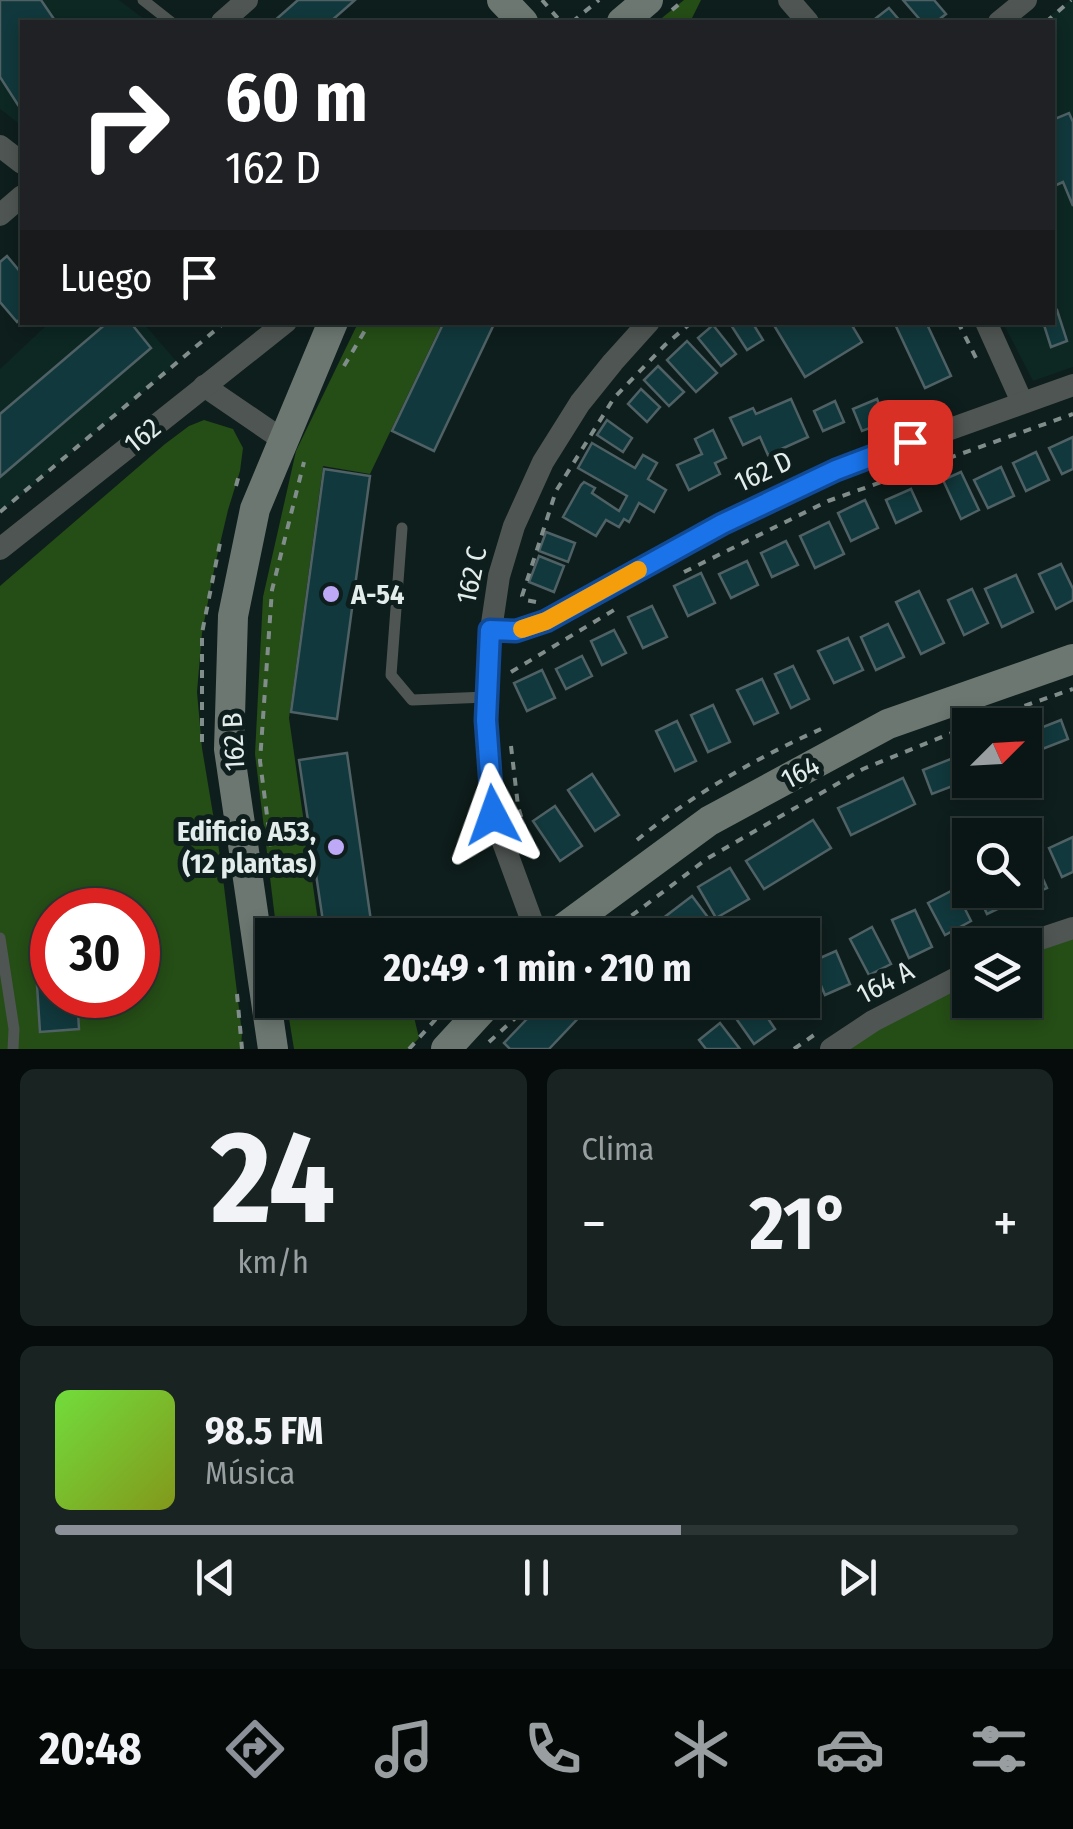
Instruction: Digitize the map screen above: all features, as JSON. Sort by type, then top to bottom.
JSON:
[{"type":"main road","points":[[502,0],[521,20]]},
{"type":"main road","points":[[624,20],[648,0]]},
{"type":"main road","name":"162 B","points":[[273,1049],[229,749],[233,616],[256,509],[296,443],[332,325]]},
{"type":"main road","name":"164","points":[[577,918],[709,821],[888,724],[1073,659]]},
{"type":"main road","points":[[446,1049],[474,1018]]},
{"type":"street","points":[[224,20],[247,0]]},
{"type":"street","points":[[790,0],[806,20]]},
{"type":"street","points":[[1001,20],[1026,0]]},
{"type":"street","points":[[0,215],[20,198]]},
{"type":"street","name":"162","points":[[0,549],[282,325]]},
{"type":"street","name":"162 C","points":[[531,918],[493,815],[486,720],[490,630],[500,576],[514,526],[543,462],[580,402],[646,325]]},
{"type":"street","points":[[987,325],[1022,402]]},
{"type":"street","name":"162 D","points":[[490,630],[516,631],[546,621],[722,524],[836,470],[1073,385]]},
{"type":"street","points":[[204,386],[296,443]]},
{"type":"street","points":[[1042,938],[1073,928]]},
{"type":"street","name":"164 A","points":[[831,1049],[873,1021],[952,980]]},
{"type":"lane","points":[[144,0],[169,20]]},
{"type":"lane","points":[[402,528],[391,676],[412,700],[487,697]]},
{"type":"lane","points":[[0,938],[14,1028],[13,1049]]},
{"type":"path","points":[[542,0],[559,20]]},
{"type":"path","points":[[574,20],[598,0]]},
{"type":"path","points":[[1048,20],[1071,0]]},
{"type":"path","points":[[0,512],[221,325]]},
{"type":"path","points":[[344,366],[368,325]]},
{"type":"path","points":[[541,603],[522,596],[556,491],[614,398],[689,325]]},
{"type":"path","points":[[960,325],[984,372]]},
{"type":"path","points":[[676,576],[828,502],[1073,414]]},
{"type":"path","points":[[275,877],[260,761],[272,590],[296,443]]},
{"type":"path","points":[[510,672],[626,604]]},
{"type":"path","points":[[629,918],[708,858],[863,769],[981,720],[1073,689]]},
{"type":"path","points":[[631,846],[674,810],[785,745],[832,724]]},
{"type":"path","points":[[510,738],[518,806],[532,854]]},
{"type":"path","points":[[409,1049],[437,1018]]},
{"type":"path","points":[[482,1049],[516,1018]]},
{"type":"shaded area","points":[[0,0],[119,0],[145,20],[20,20],[20,124],[0,109]]},
{"type":"shaded area","points":[[1073,0],[1073,367],[1033,381],[1004,325],[1055,325],[1055,20],[1045,20]]},
{"type":"shaded area","points":[[47,325],[145,325],[178,363],[0,513],[0,369]]},
{"type":"green space","points":[[684,0],[701,0],[691,20],[659,20]]},
{"type":"green space","points":[[357,325],[441,325],[370,474],[323,466],[289,718],[318,918],[275,918],[255,754],[263,597],[296,451]]},
{"type":"green space","points":[[204,420],[233,429],[243,448],[202,633],[197,692],[221,862],[241,1049],[0,1049],[0,586],[165,444]]},
{"type":"green space","points":[[1073,928],[1073,1049],[831,1049],[952,981],[952,1018],[1042,1018],[1042,939]]},
{"type":"green space","points":[[289,1018],[414,1018],[419,1038],[409,1049],[294,1049]]},
{"type":"building","points":[[0,0],[41,0],[55,20],[20,20],[18,105],[0,77]]},
{"type":"building","points":[[298,0],[355,0],[332,20],[275,20]]},
{"type":"building","points":[[903,0],[934,0],[946,14],[938,20],[920,20]]},
{"type":"building","points":[[889,8],[899,20],[874,20]]},
{"type":"building","points":[[1069,113],[1073,122],[1073,206],[1063,182],[1055,186],[1055,119]]},
{"type":"building","points":[[7,256],[20,272],[17,322],[0,302],[0,262]]},
{"type":"building","points":[[1055,310],[1067,341],[1051,347],[1044,325],[1055,325]]},
{"type":"building","points":[[104,325],[132,325],[151,348],[0,477],[0,414]]},
{"type":"building","points":[[443,325],[494,325],[434,451],[392,431]]},
{"type":"building","points":[[713,325],[736,354],[721,366],[698,338]]},
{"type":"building","points":[[731,325],[754,325],[763,340],[747,350]]},
{"type":"building","points":[[774,325],[852,325],[862,342],[805,377]]},
{"type":"building","points":[[895,325],[927,325],[951,376],[925,388]]},
{"type":"building","points":[[687,341],[717,373],[696,392],[667,360]]},
{"type":"building","points":[[658,366],[684,392],[669,406],[644,380]]},
{"type":"building","points":[[641,389],[660,407],[647,422],[628,404]]},
{"type":"building","points":[[791,399],[808,437],[768,455],[760,437],[743,445],[730,418],[753,408],[756,414]]},
{"type":"building","points":[[877,399],[886,422],[862,431],[853,409]]},
{"type":"building","points":[[835,401],[844,422],[823,431],[814,411]]},
{"type":"building","points":[[607,420],[632,438],[623,452],[597,435]]},
{"type":"building","points":[[713,430],[726,458],[715,463],[720,474],[689,490],[677,465],[702,454],[695,439]]},
{"type":"building","points":[[1073,437],[1073,469],[1062,474],[1049,448]]},
{"type":"building","points":[[592,443],[635,468],[643,455],[657,463],[648,479],[666,490],[654,512],[639,503],[629,522],[624,519],[619,527],[606,520],[596,536],[563,517],[581,485],[584,482],[595,488],[592,493],[619,511],[627,496],[578,468]]},
{"type":"building","points":[[1036,452],[1049,480],[1026,491],[1013,463]]},
{"type":"building","points":[[1001,467],[1014,496],[988,508],[974,480]]},
{"type":"building","name":"A-54","points":[[324,469],[370,476],[337,719],[291,712]]},
{"type":"building","points":[[961,472],[979,510],[961,519],[943,480]]},
{"type":"building","points":[[911,489],[921,511],[896,523],[886,500]]},
{"type":"building","points":[[865,500],[878,528],[851,541],[838,513]]},
{"type":"building","points":[[829,522],[844,554],[815,568],[800,536]]},
{"type":"building","points":[[546,532],[575,543],[568,562],[539,551]]},
{"type":"building","points":[[786,541],[798,565],[772,577],[761,553]]},
{"type":"building","points":[[539,556],[564,566],[554,592],[529,582]]},
{"type":"building","points":[[747,561],[758,585],[731,598],[719,574]]},
{"type":"building","points":[[1061,564],[1073,589],[1073,600],[1056,609],[1039,574]]},
{"type":"building","points":[[701,573],[715,603],[688,616],[674,586]]},
{"type":"building","points":[[1016,575],[1033,612],[1002,627],[985,589]]},
{"type":"building","points":[[972,589],[988,623],[964,635],[948,600]]},
{"type":"building","points":[[919,591],[944,643],[921,654],[896,602]]},
{"type":"building","points":[[652,606],[667,637],[643,648],[628,617]]},
{"type":"building","points":[[888,624],[904,657],[876,670],[861,637]]},
{"type":"building","points":[[614,630],[626,653],[602,665],[591,641]]},
{"type":"building","points":[[848,638],[863,670],[834,683],[818,651]]},
{"type":"building","points":[[582,656],[592,676],[566,689],[556,669]]},
{"type":"building","points":[[793,666],[809,699],[791,708],[775,674]]},
{"type":"building","points":[[542,670],[555,698],[527,711],[514,683]]},
{"type":"building","points":[[762,679],[778,713],[754,724],[737,690]]},
{"type":"building","points":[[713,705],[730,742],[708,752],[691,715]]},
{"type":"building","points":[[1061,720],[1068,739],[1042,749],[1042,727]]},
{"type":"building","points":[[677,721],[696,761],[675,771],[656,731]]},
{"type":"building","name":"Edificio A53, (12 plantas)","points":[[347,753],[371,918],[322,918],[299,760]]},
{"type":"building","points":[[952,758],[952,786],[932,794],[923,770]]},
{"type":"building","points":[[592,774],[619,815],[595,831],[568,790]]},
{"type":"building","points":[[903,778],[915,804],[851,835],[838,808]]},
{"type":"building","points":[[555,806],[582,846],[560,861],[533,821]]},
{"type":"building","points":[[813,820],[831,848],[764,889],[746,861]]},
{"type":"building","points":[[1073,837],[1073,872],[1062,877],[1049,848]]},
{"type":"building","points":[[730,868],[749,899],[716,918],[698,887]]},
{"type":"building","points":[[952,891],[952,908],[964,908],[971,921],[945,935],[928,903]]},
{"type":"building","points":[[692,896],[707,916],[704,918],[663,918]]},
{"type":"building","points":[[915,910],[932,947],[909,958],[892,920]]},
{"type":"building","points":[[872,927],[891,964],[869,975],[850,939]]},
{"type":"building","points":[[836,951],[850,984],[825,995],[820,983],[820,958]]},
{"type":"building","points":[[39,1018],[78,1018],[79,1029],[40,1032]]},
{"type":"building","points":[[528,1018],[578,1018],[549,1049],[510,1049],[504,1043]]},
{"type":"building","points":[[736,1018],[768,1018],[775,1029],[754,1044]]},
{"type":"building","points":[[720,1023],[740,1049],[706,1049],[699,1040]]},
{"type":"slow traffic","points":[[522,629],[546,621],[638,570]]},
{"type":"place","name":"A-54","points":[[331,594]]},
{"type":"place","name":"Edificio A53, (12 plantas)","points":[[336,847]]},
{"type":"route","points":[[493,815],[486,720],[490,630],[516,631],[546,621],[722,524],[836,470],[910,442]]}]
